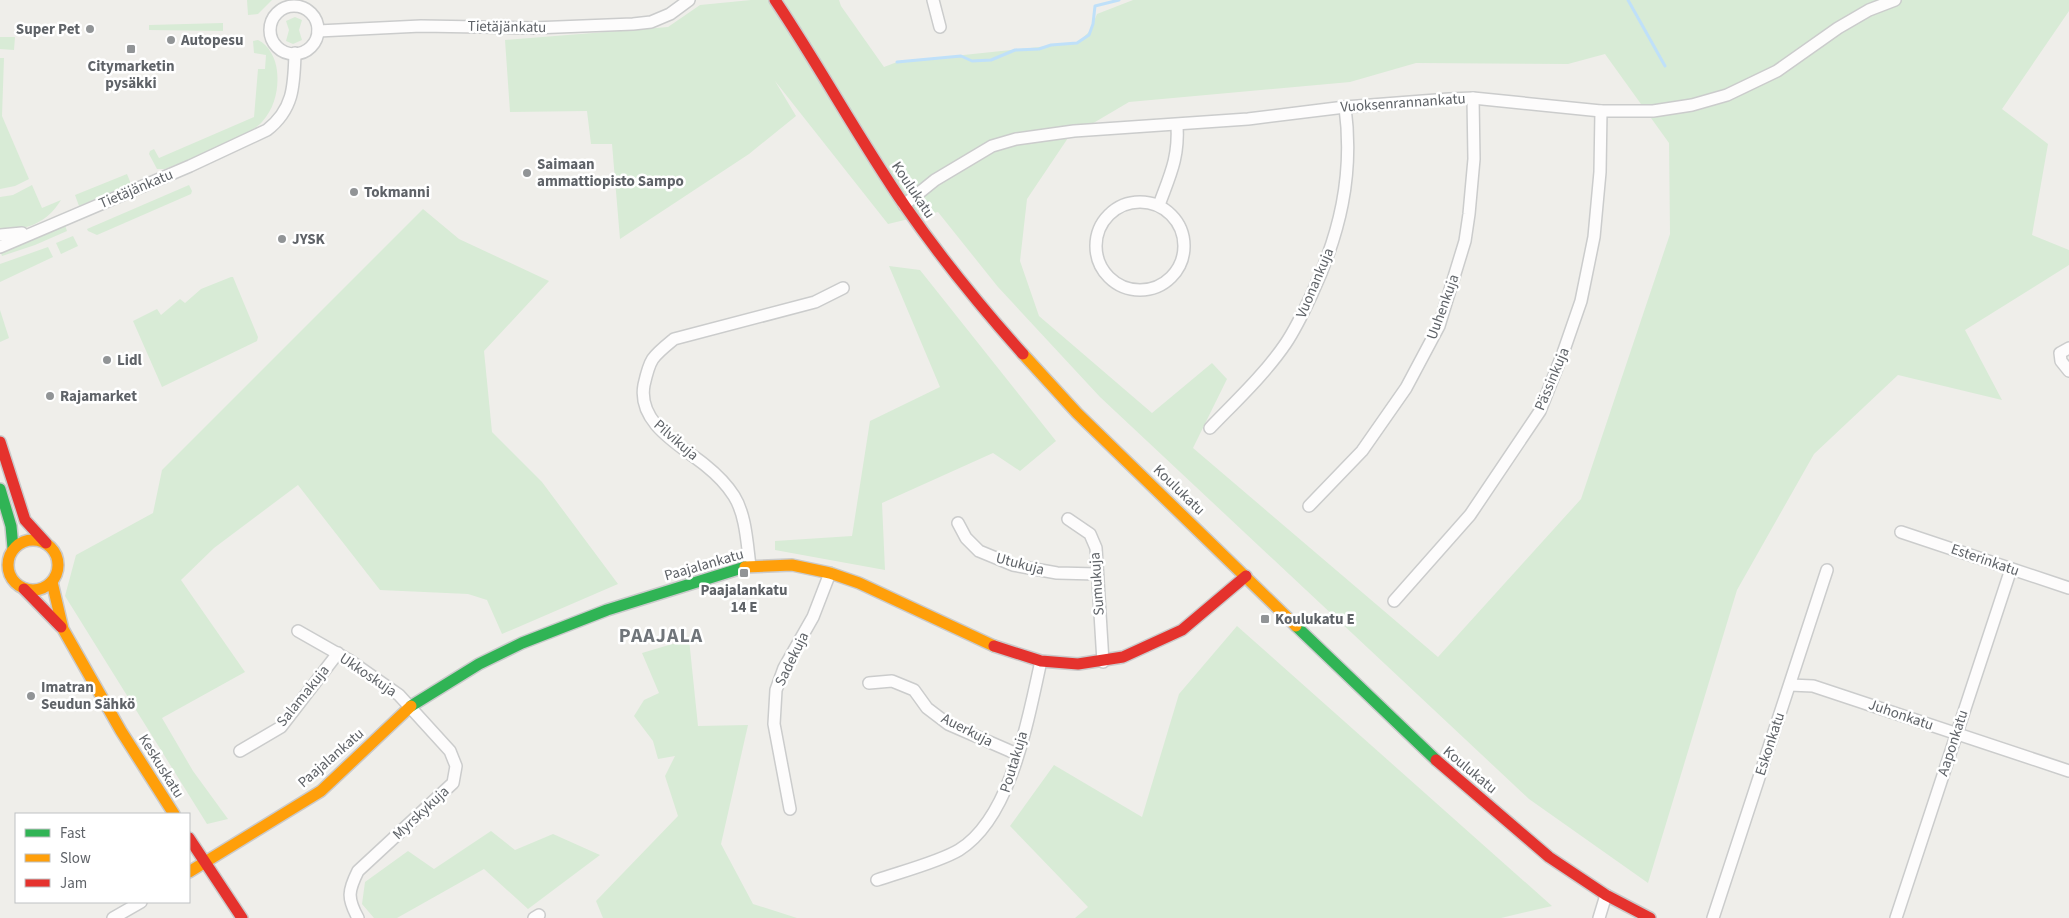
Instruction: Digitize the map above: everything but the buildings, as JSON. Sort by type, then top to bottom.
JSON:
[{"type":"street","name":"Tietäjänkatu","points":[[318,31],[421,26],[533,28],[633,24],[651,22],[670,14],[689,0]]},
{"type":"street","name":"Koulukatu","points":[[775,0],[904,205],[949,267],[993,321],[1077,413],[1424,750],[1549,857],[1606,895],[1650,918]]},
{"type":"street","points":[[933,0],[940,27]]},
{"type":"street","name":"Vuoksenrannankatu","points":[[904,205],[935,180],[992,146],[1016,139],[1074,131],[1248,120],[1345,107],[1473,98],[1601,111],[1653,111],[1692,105],[1727,95],[1777,71],[1838,28],[1869,10],[1895,0]]},
{"type":"street","points":[[295,3],[311,12],[316,20],[318,31],[312,46],[304,51],[295,53],[286,52],[278,47],[270,30],[272,21],[277,13],[295,3]]},
{"type":"street","name":"Tietäjänkatu","points":[[0,247],[190,166],[268,130],[277,123],[291,99],[295,53]]},
{"type":"street","name":"Uuhenkuja","points":[[1309,506],[1367,443],[1406,388],[1439,326],[1465,241],[1474,159],[1473,98]]},
{"type":"street","name":"Vuonankuja","points":[[1210,428],[1266,369],[1287,342],[1326,263],[1345,196],[1348,176],[1349,152],[1345,107]]},
{"type":"street","name":"Pässinkuja","points":[[1394,602],[1470,515],[1540,411],[1581,300],[1594,237],[1600,172],[1601,111]]},
{"type":"street","points":[[1159,205],[1176,160],[1178,145],[1177,125]]},
{"type":"street","points":[[1142,202],[1159,205],[1171,214],[1180,228],[1184,245],[1182,262],[1174,274],[1163,284],[1149,290],[1134,290],[1120,286],[1108,277],[1099,264],[1096,250],[1097,235],[1104,221],[1114,210],[1127,204],[1142,202]]},
{"type":"street","name":"Tietäjänkatu","points":[[0,235],[34,232]]},
{"type":"street","name":"Pilvikuja","points":[[750,566],[742,516],[734,496],[708,467],[654,423],[645,408],[643,394],[648,364],[658,352],[674,339],[815,302],[843,288]]},
{"type":"street","points":[[2069,348],[2060,353],[2061,360],[2069,371]]},
{"type":"street","points":[[0,442],[25,520],[52,549],[58,565],[57,574],[52,582],[40,590],[1,584]]},
{"type":"street","points":[[0,489],[11,526],[7,556],[8,574],[13,582],[22,588]]},
{"type":"street","name":"Sumukuja","points":[[1068,519],[1090,534],[1096,548],[1103,662]]},
{"type":"street","name":"Utukuja","points":[[958,524],[966,538],[979,551],[1013,565],[1057,573],[1097,574]]},
{"type":"street","name":"Esterinkatu","points":[[1901,532],[2069,588]]},
{"type":"street","points":[[7,556],[20,543],[29,540],[38,540],[46,544]]},
{"type":"street","name":"Paajalankatu","points":[[190,871],[321,791],[411,706],[479,664],[522,642],[607,610],[716,575],[750,566],[792,565],[830,573],[859,583],[1003,650],[1041,661],[1078,664],[1103,662],[1124,657],[1182,630],[1246,576]]},
{"type":"street","name":"Aaponkatu","points":[[1896,918],[2010,569]]},
{"type":"street","name":"Eskonkatu","points":[[1713,918],[1827,570]]},
{"type":"street","name":"Sadekuja","points":[[790,809],[774,724],[776,690],[784,668],[813,617],[830,573]]},
{"type":"street","name":"Keskuskatu","points":[[52,582],[63,629],[121,731],[173,813]]},
{"type":"street","name":"Keskuskatu","points":[[22,588],[63,629]]},
{"type":"street","name":"Ukkoskuja","points":[[298,631],[338,653],[379,680],[411,706]]},
{"type":"street","name":"Salamakuja","points":[[240,751],[281,727],[338,653]]},
{"type":"street","name":"Poutakuja","points":[[877,880],[958,850],[977,837],[1003,799],[1017,754],[1041,661]]},
{"type":"street","name":"Auerkuja","points":[[868,683],[892,682],[914,690],[927,708],[948,724],[1017,754]]},
{"type":"street","name":"Juhonkatu","points":[[1790,685],[1813,686],[2069,771]]},
{"type":"street","name":"Myrskykuja","points":[[358,918],[350,904],[351,886],[358,871],[453,783],[456,766],[450,751],[411,706]]},
{"type":"street","points":[[190,840],[242,918]]},
{"type":"street","points":[[1599,918],[1606,895]]},
{"type":"street","points":[[112,918],[139,903]]},
{"type":"green space","points":[[247,0],[272,0],[258,14],[248,15]]},
{"type":"green space","points":[[751,0],[839,0],[841,6],[884,67],[897,62],[1077,43],[1090,31],[1097,14],[1133,0],[2069,0],[2069,11],[2002,109],[2048,144],[2032,235],[2069,250],[2069,265],[1965,330],[2002,400],[1898,375],[1814,454],[1737,590],[1648,883],[1529,799],[1100,397],[998,287],[938,212],[888,224],[775,81],[796,116],[749,154],[620,239],[612,144],[591,144],[587,111],[510,112],[505,40],[668,27],[700,5]],"holes":[[[1605,54],[1669,143],[1670,234],[1581,499],[1438,657],[1193,448],[1227,379],[1212,363],[1152,413],[1039,316],[1020,261],[1027,199],[1068,138],[1129,102],[1350,82],[1416,63],[1568,64]]]},
{"type":"green space","points":[[295,17],[302,20],[299,30],[302,40],[293,44],[286,41],[289,30],[286,21]]},
{"type":"green space","points":[[223,23],[223,31],[149,30],[149,25]]},
{"type":"green space","points":[[0,37],[15,37],[14,50],[0,49]]},
{"type":"green space","points":[[258,40],[271,53],[277,71],[275,98],[270,111],[262,122],[231,142],[165,169],[157,169],[149,154],[150,151],[154,149],[159,158],[254,117],[258,69],[265,69],[266,55],[254,53],[253,41]]},
{"type":"green space","points":[[0,58],[4,58],[2,116],[29,179],[15,186],[0,189]]},
{"type":"green space","points":[[127,174],[131,184],[79,206],[75,195]]},
{"type":"green space","points":[[32,185],[42,208],[61,200],[49,215],[35,224],[0,232],[0,197],[13,195]]},
{"type":"green space","points":[[189,185],[192,191],[191,194],[97,235],[87,229]]},
{"type":"green space","points":[[423,209],[459,239],[549,281],[484,351],[492,432],[542,482],[618,584],[502,634],[487,600],[468,594],[380,590],[298,485],[214,548],[181,580],[245,672],[162,718],[193,771],[228,819],[207,824],[65,596],[76,555],[153,513],[162,470]]},
{"type":"green space","points":[[65,225],[67,231],[35,245],[2,256],[0,251]]},
{"type":"green space","points":[[73,236],[78,246],[61,254],[56,243]]},
{"type":"green space","points":[[48,247],[53,257],[0,282],[0,264]]},
{"type":"green space","points":[[889,266],[920,270],[1056,441],[1020,471],[993,453],[882,503],[885,570],[775,550],[775,541],[852,536],[870,421],[940,387]]},
{"type":"green space","points":[[233,277],[258,337],[257,341],[162,387],[133,321],[157,309],[161,315],[180,299],[185,303],[201,289]]},
{"type":"green space","points":[[0,310],[9,338],[0,342]]},
{"type":"green space","points":[[1237,626],[1552,906],[1501,918],[1075,918],[1088,907],[1010,826],[1054,765],[1142,817],[1179,694]]},
{"type":"green space","points":[[689,639],[698,726],[748,725],[721,844],[753,904],[797,918],[603,918],[596,901],[678,816],[665,776],[675,756],[658,759],[653,741],[634,716],[644,700],[659,693],[642,653]]},
{"type":"green space","points":[[491,831],[515,850],[553,834],[600,855],[528,909],[484,869],[397,918],[374,918],[362,904],[365,882],[408,851],[434,869]]},
{"type":"waterway","points":[[897,62],[961,56],[972,61],[991,60],[1015,50],[1039,49],[1051,45],[1077,43],[1089,35],[1093,24],[1095,6],[1119,0]]},
{"type":"waterway","points":[[1628,0],[1665,66]]},
{"type":"traffic: fast","points":[[0,489],[11,526],[13,548]]},
{"type":"traffic: fast","points":[[411,706],[479,664],[522,643],[607,610],[745,567]]},
{"type":"traffic: fast","points":[[1296,626],[1436,760]]},
{"type":"traffic: slow","points":[[1023,354],[1077,413],[1296,626]]},
{"type":"traffic: slow","points":[[28,540],[38,540],[51,547],[58,560],[58,565],[58,570],[51,583],[38,590],[28,590],[19,586],[12,579],[8,570],[8,560],[12,551],[19,544],[28,540]]},
{"type":"traffic: slow","points":[[745,567],[792,565],[830,573],[859,583],[994,646]]},
{"type":"traffic: slow","points":[[52,582],[63,629],[121,731],[173,813]]},
{"type":"traffic: slow","points":[[190,871],[321,791],[411,706]]},
{"type":"traffic: jam","points":[[775,0],[905,206],[962,282],[1023,354]]},
{"type":"traffic: jam","points":[[0,442],[25,520],[46,543]]},
{"type":"traffic: jam","points":[[994,646],[1041,661],[1078,664],[1123,657],[1182,630],[1246,576]]},
{"type":"traffic: jam","points":[[24,589],[61,627]]},
{"type":"traffic: jam","points":[[1436,760],[1549,857],[1606,895],[1650,918]]},
{"type":"traffic: jam","points":[[190,840],[242,918]]},
{"type":"place","name":"Super Pet","points":[[90,29]]},
{"type":"place","name":"Autopesu","points":[[171,40]]},
{"type":"place","name":"Citymarketin pysäkki","points":[[131,49]]},
{"type":"place","name":"Saimaan ammattiopisto Sampo","points":[[527,173]]},
{"type":"place","name":"Tokmanni","points":[[354,192]]},
{"type":"place","name":"JYSK","points":[[282,239]]},
{"type":"place","name":"Lidl","points":[[107,360]]},
{"type":"place","name":"Rajamarket","points":[[50,396]]},
{"type":"place","name":"Paajalankatu 14 E","points":[[744,573]]},
{"type":"place","name":"Koulukatu E","points":[[1265,619]]},
{"type":"place","name":"Imatran Seudun Sähkö","points":[[31,696]]},
{"type":"district","name":"PAAJALA","points":[[661,636]]}]
